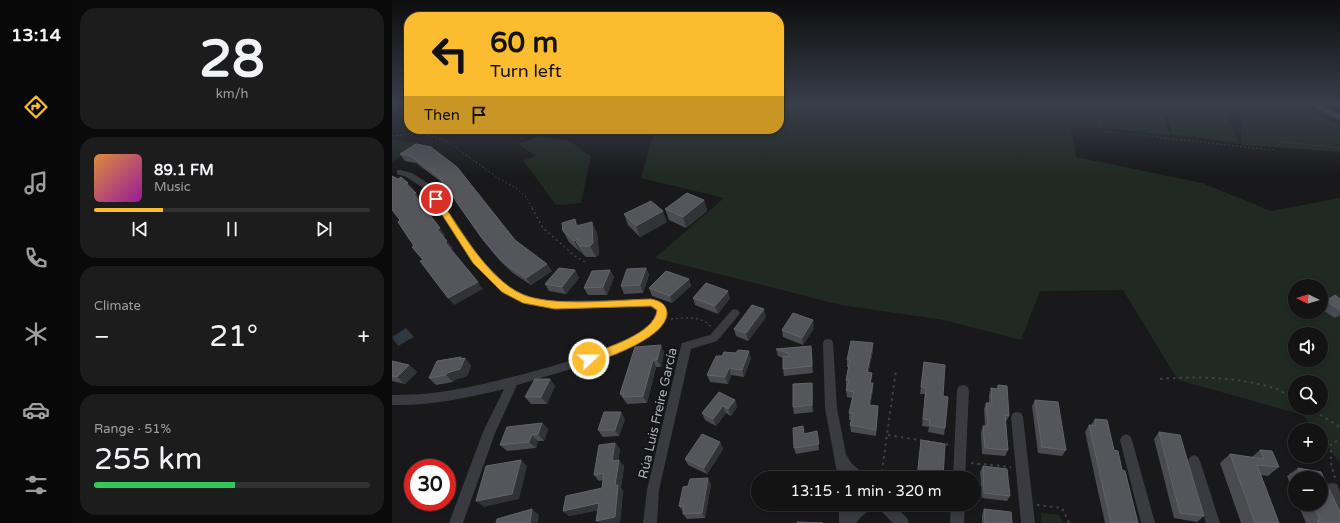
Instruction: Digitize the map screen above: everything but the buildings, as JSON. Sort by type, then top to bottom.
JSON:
[{"type":"street","points":[[392,400],[428,398],[464,393],[513,381],[589,359],[629,343],[649,332],[661,319],[662,309],[657,304],[651,303],[555,305],[527,300],[506,289],[477,260],[428,187],[409,175],[400,172]]},
{"type":"street","name":"Rúa Luis Freire García","points":[[650,523],[653,490],[686,346],[713,338],[735,313]]},
{"type":"street","points":[[828,343],[831,408],[843,471]]},
{"type":"street","points":[[456,523],[489,432],[513,381]]},
{"type":"street","points":[[959,471],[963,390]]},
{"type":"street","points":[[1017,417],[1028,523]]},
{"type":"street","points":[[1126,440],[1148,523]]},
{"type":"street","points":[[840,455],[850,471]]},
{"type":"street","points":[[1194,461],[1213,523]]},
{"type":"street","points":[[1332,489],[1340,506]]},
{"type":"street","points":[[846,511],[847,523]]},
{"type":"street","points":[[847,523],[858,511]]},
{"type":"street","points":[[891,511],[902,523]]},
{"type":"street","points":[[957,523],[958,511]]},
{"type":"path","points":[[1101,127],[1102,131],[1272,150],[1282,142],[1340,148]]},
{"type":"path","points":[[392,136],[405,134]]},
{"type":"path","points":[[425,134],[445,140],[498,178],[516,188],[526,197],[543,228],[575,256],[587,263]]},
{"type":"path","points":[[661,319],[699,319],[709,324],[716,335]]},
{"type":"path","points":[[882,471],[896,370]]},
{"type":"path","points":[[1160,379],[1196,376],[1242,381],[1275,388],[1288,396]]},
{"type":"path","points":[[1320,415],[1340,427]]},
{"type":"path","points":[[887,434],[950,445]]},
{"type":"path","points":[[1332,489],[1336,483],[1331,463],[1331,444],[1340,439]]},
{"type":"path","points":[[973,463],[1022,469]]},
{"type":"path","points":[[1036,498],[1037,505],[1062,508],[1069,523]]},
{"type":"shaded area","points":[[784,127],[1167,127],[1170,135],[1104,128],[1071,128],[1076,157],[1202,183],[1271,211],[1340,198],[1340,463],[1328,447],[1328,423],[1309,423],[1303,415],[1328,415],[1328,375],[1288,375],[1288,411],[1178,380],[1123,290],[1040,291],[1021,340],[944,320],[841,305],[655,258],[724,198],[641,178],[653,135],[784,134]]},
{"type":"shaded area","points":[[1170,127],[1232,127],[1239,143],[1172,134]]},
{"type":"shaded area","points":[[1241,127],[1340,127],[1340,152],[1242,145]]},
{"type":"shaded area","points":[[539,136],[569,141],[591,156],[581,203],[556,205],[523,160],[536,156],[518,144]]},
{"type":"shaded area","points":[[392,139],[418,143],[392,162]]},
{"type":"shaded area","points":[[406,328],[414,337],[398,346],[392,337]]},
{"type":"shaded area","points":[[1041,513],[1059,515],[1063,523],[1042,523]]},
{"type":"route","points":[[436,199],[477,260],[490,275],[506,289],[527,300],[555,305],[651,303],[657,304],[662,309],[663,314],[661,319],[649,332],[629,343],[589,359]]}]
